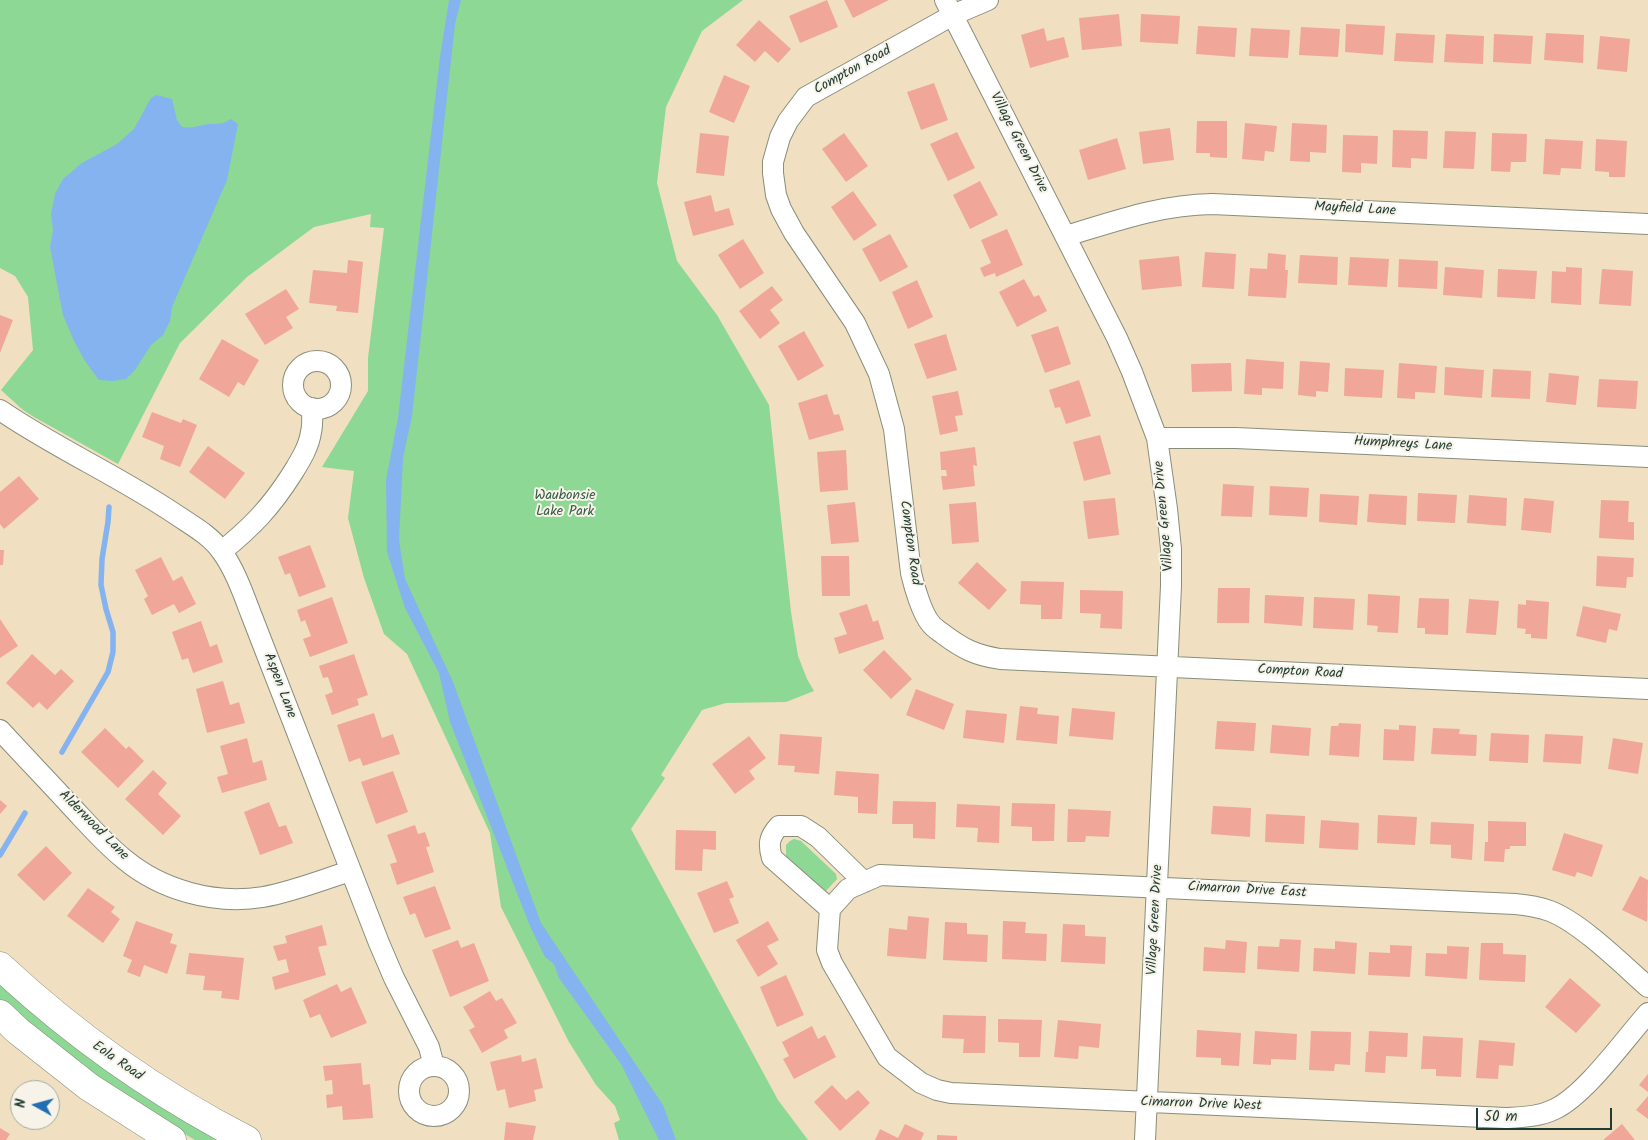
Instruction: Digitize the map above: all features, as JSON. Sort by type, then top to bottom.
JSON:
[{"type":"main road","name":"Eola Road","points":[[0,966],[54,1014],[135,1076],[208,1120],[247,1140]]},
{"type":"main road","points":[[0,1014],[18,1031],[89,1087],[172,1140]]},
{"type":"street","name":"Compton Road","points":[[988,0],[949,8],[806,97],[788,121],[778,144],[773,173],[776,195],[781,209],[794,232],[855,323],[879,374],[894,430],[911,573],[915,591],[930,623],[967,651],[1000,659],[1648,689]]},
{"type":"street","name":"Village Green Drive","points":[[949,8],[1121,347],[1157,438],[1168,509],[1171,586],[1145,1140]]},
{"type":"street","name":"Mayfield Lane","points":[[1066,236],[1146,212],[1192,204],[1648,224]]},
{"type":"street","points":[[222,551],[262,516],[297,466],[308,445],[312,408]]},
{"type":"street","name":"Aspen Lane","points":[[0,410],[48,441],[156,501],[204,533],[222,551],[240,587],[350,871],[394,978],[430,1047],[434,1066]]},
{"type":"street","name":"Humphreys Lane","points":[[1157,438],[1236,438],[1648,456]]},
{"type":"street","name":"Alderwood Lane","points":[[0,730],[105,842],[125,860],[168,886],[205,896],[245,899],[280,893],[350,871]]},
{"type":"street","points":[[830,909],[772,858],[769,846],[771,834],[778,826],[801,826],[818,837],[864,882]]},
{"type":"street","name":"Cimarron Drive East","points":[[830,909],[848,889],[880,875],[1531,905],[1550,911],[1569,921],[1648,987]]},
{"type":"street","name":"Cimarron Drive West","points":[[830,909],[827,950],[832,963],[887,1057],[911,1077],[937,1090],[951,1093],[1506,1118],[1532,1117],[1555,1109],[1586,1085],[1648,1013]]},
{"type":"green space","name":"Waubonsie Lake Park","points":[[0,0],[743,0],[702,31],[666,107],[657,183],[677,261],[717,315],[769,405],[791,612],[798,656],[814,691],[786,702],[726,703],[702,710],[661,775],[665,778],[631,829],[778,1100],[808,1140],[619,1140],[614,1123],[620,1120],[615,1106],[596,1085],[569,1042],[501,907],[490,833],[407,654],[384,634],[364,578],[348,518],[354,471],[322,467],[368,391],[368,358],[384,228],[370,227],[371,214],[314,227],[247,277],[180,343],[118,464],[34,417],[23,410],[1,390],[33,350],[28,297],[15,276],[0,268]]},
{"type":"green space","points":[[794,839],[801,841],[836,874],[837,879],[826,891],[822,890],[786,856],[786,845]]},
{"type":"green space","points":[[0,981],[223,1140],[195,1140],[147,1112],[36,1032],[0,1000]]},
{"type":"water","points":[[449,0],[461,0],[455,24],[412,416],[403,458],[399,540],[405,579],[453,682],[541,923],[663,1105],[676,1140],[659,1140],[621,1064],[559,978],[554,964],[545,957],[530,926],[450,722],[439,673],[405,608],[387,552],[386,480],[398,418],[440,57]]},
{"type":"water","points":[[156,95],[172,99],[177,120],[182,127],[220,124],[231,119],[238,124],[227,180],[172,307],[170,321],[163,335],[151,345],[135,370],[126,379],[113,381],[99,380],[85,361],[63,315],[50,247],[53,230],[51,214],[55,194],[63,179],[82,163],[117,144],[134,129],[151,98]]},
{"type":"building","points":[[827,0],[838,27],[800,43],[789,16]]},
{"type":"building","points":[[844,0],[889,0],[853,18]]},
{"type":"building","points":[[1119,14],[1122,46],[1082,50],[1079,18]]},
{"type":"building","points":[[1141,14],[1180,16],[1178,44],[1140,42]]},
{"type":"building","points":[[759,20],[791,49],[778,63],[765,51],[755,62],[736,45]]},
{"type":"building","points":[[1346,24],[1385,26],[1383,55],[1345,52]]},
{"type":"building","points":[[1198,26],[1237,28],[1235,57],[1196,54]]},
{"type":"building","points":[[1301,27],[1340,29],[1338,57],[1299,55]]},
{"type":"building","points":[[1044,28],[1047,41],[1064,37],[1069,57],[1030,68],[1021,35]]},
{"type":"building","points":[[1251,28],[1290,30],[1288,58],[1249,56]]},
{"type":"building","points":[[1396,33],[1435,35],[1433,63],[1394,61]]},
{"type":"building","points":[[1546,33],[1584,35],[1583,63],[1544,60]]},
{"type":"building","points":[[1446,34],[1484,36],[1483,64],[1444,62]]},
{"type":"building","points":[[1494,34],[1533,36],[1531,64],[1493,62]]},
{"type":"building","points":[[1600,36],[1630,39],[1627,72],[1597,69]]},
{"type":"building","points":[[724,75],[750,86],[734,123],[709,112]]},
{"type":"building","points":[[934,83],[948,120],[921,130],[907,92]]},
{"type":"building","points":[[1197,121],[1227,121],[1227,158],[1210,157],[1210,153],[1196,153]]},
{"type":"building","points":[[1245,123],[1277,126],[1274,152],[1265,151],[1264,161],[1242,159]]},
{"type":"building","points":[[1292,123],[1327,125],[1326,153],[1310,152],[1310,162],[1290,161]]},
{"type":"building","points":[[1170,128],[1174,160],[1143,164],[1139,132]]},
{"type":"building","points":[[1393,130],[1428,131],[1427,159],[1411,158],[1411,168],[1392,167]]},
{"type":"building","points":[[1445,131],[1476,132],[1474,169],[1443,168]]},
{"type":"building","points":[[957,132],[975,168],[948,181],[930,144]]},
{"type":"building","points":[[700,133],[729,136],[724,176],[696,173]]},
{"type":"building","points":[[844,133],[868,166],[846,182],[822,149]]},
{"type":"building","points":[[1492,133],[1527,134],[1526,162],[1511,162],[1510,172],[1491,171]]},
{"type":"building","points":[[1343,135],[1378,136],[1377,164],[1361,163],[1361,173],[1342,172]]},
{"type":"building","points":[[1117,138],[1126,169],[1088,180],[1079,150]]},
{"type":"building","points":[[1545,139],[1583,141],[1581,169],[1561,168],[1560,175],[1543,174]]},
{"type":"building","points":[[1596,139],[1627,141],[1625,177],[1609,177],[1609,172],[1595,171]]},
{"type":"building","points":[[980,181],[998,215],[970,229],[953,195]]},
{"type":"building","points":[[853,191],[877,225],[854,241],[831,207]]},
{"type":"building","points":[[711,195],[715,212],[729,208],[734,225],[693,236],[684,202]]},
{"type":"building","points":[[1007,229],[1023,265],[996,277],[995,273],[984,277],[980,268],[991,263],[981,240]]},
{"type":"building","points":[[890,234],[908,267],[880,282],[862,249]]},
{"type":"building","points":[[743,239],[764,273],[740,289],[718,255]]},
{"type":"building","points":[[1205,252],[1236,254],[1234,289],[1202,287]]},
{"type":"building","points":[[1268,253],[1286,255],[1285,270],[1288,270],[1286,298],[1248,296],[1250,268],[1267,269]]},
{"type":"building","points":[[1300,255],[1338,257],[1337,285],[1298,283]]},
{"type":"building","points":[[1179,256],[1182,286],[1142,290],[1139,260]]},
{"type":"building","points":[[1350,257],[1389,259],[1387,287],[1348,285]]},
{"type":"building","points":[[1399,259],[1438,261],[1437,289],[1398,287]]},
{"type":"building","points":[[348,260],[363,262],[358,313],[336,311],[337,306],[309,303],[313,270],[347,273]]},
{"type":"building","points":[[1445,267],[1484,270],[1482,298],[1443,295]]},
{"type":"building","points":[[1566,267],[1582,268],[1581,305],[1551,303],[1552,271],[1566,272]]},
{"type":"building","points":[[1498,269],[1537,271],[1535,299],[1497,297]]},
{"type":"building","points":[[1602,269],[1633,271],[1631,306],[1599,304]]},
{"type":"building","points":[[1024,279],[1034,297],[1039,295],[1047,311],[1017,327],[999,292]]},
{"type":"building","points":[[917,280],[933,317],[908,329],[892,292]]},
{"type":"building","points":[[772,286],[783,300],[770,310],[780,323],[760,339],[739,311]]},
{"type":"building","points":[[286,289],[299,309],[286,317],[293,328],[265,345],[245,314]]},
{"type":"building","points":[[0,315],[13,320],[0,353]]},
{"type":"building","points":[[1058,326],[1071,364],[1045,373],[1031,335]]},
{"type":"building","points":[[804,331],[824,366],[798,381],[778,346]]},
{"type":"building","points":[[946,334],[957,370],[927,379],[914,344]]},
{"type":"building","points":[[222,339],[259,360],[244,386],[238,382],[229,397],[199,379]]},
{"type":"building","points":[[1246,359],[1284,362],[1283,389],[1262,388],[1262,395],[1244,394]]},
{"type":"building","points":[[1300,361],[1330,363],[1328,392],[1316,391],[1316,397],[1298,395]]},
{"type":"building","points":[[1231,363],[1232,391],[1192,392],[1191,364]]},
{"type":"building","points":[[1399,363],[1437,366],[1435,393],[1415,392],[1415,399],[1397,398]]},
{"type":"building","points":[[1445,367],[1484,370],[1482,398],[1444,395]]},
{"type":"building","points":[[1345,368],[1384,370],[1382,398],[1344,396]]},
{"type":"building","points":[[1493,369],[1531,371],[1530,399],[1491,397]]},
{"type":"building","points":[[1549,373],[1579,376],[1576,405],[1546,402]]},
{"type":"building","points":[[1599,379],[1638,381],[1636,409],[1597,407]]},
{"type":"building","points":[[1079,380],[1091,416],[1066,424],[1060,407],[1055,408],[1049,390]]},
{"type":"building","points":[[958,391],[963,415],[955,416],[958,431],[940,435],[932,396]]},
{"type":"building","points":[[827,394],[834,415],[839,414],[844,430],[809,440],[798,403]]},
{"type":"building","points":[[152,412],[181,423],[183,419],[197,425],[180,467],[160,459],[164,446],[142,437]]},
{"type":"building","points":[[1100,435],[1111,474],[1084,481],[1073,442]]},
{"type":"building","points":[[208,446],[245,473],[225,499],[189,472]]},
{"type":"building","points":[[975,447],[977,466],[973,465],[975,486],[943,490],[941,476],[947,476],[946,470],[941,470],[940,452]]},
{"type":"building","points":[[846,450],[848,490],[820,492],[817,452]]},
{"type":"building","points":[[19,476],[39,499],[4,529],[0,524],[0,492]]},
{"type":"building","points":[[1223,484],[1254,486],[1252,517],[1221,516]]},
{"type":"building","points":[[1270,486],[1309,488],[1307,517],[1269,515]]},
{"type":"building","points":[[1418,493],[1457,495],[1455,523],[1417,521]]},
{"type":"building","points":[[1320,494],[1359,496],[1357,525],[1319,522]]},
{"type":"building","points":[[1369,494],[1407,496],[1406,525],[1367,522]]},
{"type":"building","points":[[1469,495],[1507,498],[1506,526],[1467,523]]},
{"type":"building","points":[[1115,498],[1119,535],[1088,539],[1083,501]]},
{"type":"building","points":[[1524,498],[1554,501],[1551,533],[1521,530]]},
{"type":"building","points":[[1601,500],[1629,501],[1628,522],[1634,522],[1634,540],[1599,538]]},
{"type":"building","points":[[855,502],[859,542],[831,544],[827,505]]},
{"type":"building","points":[[976,502],[979,542],[952,544],[949,504]]},
{"type":"building","points":[[310,545],[326,587],[299,597],[290,573],[285,575],[278,557]]},
{"type":"building","points":[[0,550],[4,550],[3,565],[0,565]]},
{"type":"building","points":[[821,556],[849,556],[850,596],[822,596]]},
{"type":"building","points":[[1597,556],[1634,558],[1633,577],[1627,577],[1626,588],[1596,586]]},
{"type":"building","points":[[161,557],[173,581],[182,576],[196,604],[179,613],[174,604],[152,615],[144,599],[148,596],[135,570]]},
{"type":"building","points":[[977,562],[1007,590],[989,610],[958,583]]},
{"type":"building","points":[[1021,581],[1064,582],[1062,619],[1041,619],[1041,605],[1020,604]]},
{"type":"building","points":[[1218,588],[1250,588],[1249,623],[1217,623]]},
{"type":"building","points":[[1080,590],[1123,591],[1122,629],[1100,628],[1101,614],[1080,613]]},
{"type":"building","points":[[1368,594],[1400,596],[1398,633],[1377,632],[1378,626],[1367,625]]},
{"type":"building","points":[[1265,595],[1304,597],[1302,626],[1264,623]]},
{"type":"building","points":[[332,597],[348,643],[310,657],[303,639],[311,636],[305,620],[301,622],[297,610]]},
{"type":"building","points":[[1314,597],[1355,599],[1353,630],[1313,628]]},
{"type":"building","points":[[1419,598],[1449,599],[1448,635],[1425,634],[1425,628],[1417,628]]},
{"type":"building","points":[[1469,599],[1499,601],[1496,635],[1466,633]]},
{"type":"building","points":[[1526,600],[1549,602],[1547,639],[1531,638],[1531,634],[1525,634],[1526,629],[1517,628],[1518,604],[1526,605]]},
{"type":"building","points":[[867,604],[873,622],[878,620],[884,639],[839,654],[834,638],[847,634],[839,613]]},
{"type":"building","points":[[1583,606],[1621,614],[1617,631],[1609,629],[1606,643],[1576,636]]},
{"type":"building","points":[[0,619],[18,646],[0,658]]},
{"type":"building","points":[[201,621],[210,647],[217,644],[223,662],[193,673],[188,658],[182,660],[172,632]]},
{"type":"building","points":[[884,650],[912,679],[891,699],[863,670]]},
{"type":"building","points":[[32,654],[55,675],[61,669],[74,681],[47,710],[39,702],[33,708],[6,683]]},
{"type":"building","points":[[354,654],[368,695],[357,699],[359,705],[332,715],[325,695],[333,692],[328,677],[323,678],[319,666]]},
{"type":"building","points":[[223,681],[230,705],[239,702],[245,723],[207,733],[196,689]]},
{"type":"building","points":[[916,689],[954,704],[944,730],[906,715]]},
{"type":"building","points":[[1020,706],[1038,708],[1037,714],[1059,716],[1057,744],[1016,740]]},
{"type":"building","points":[[1072,708],[1115,712],[1113,740],[1069,736]]},
{"type":"building","points":[[966,710],[1007,714],[1004,743],[963,738]]},
{"type":"building","points":[[374,713],[382,738],[393,734],[400,754],[363,766],[360,758],[349,762],[337,725]]},
{"type":"building","points":[[1217,721],[1256,723],[1254,751],[1215,749]]},
{"type":"building","points":[[1339,723],[1361,724],[1359,757],[1329,755],[1331,726],[1338,726]]},
{"type":"building","points":[[1272,725],[1311,728],[1309,756],[1270,753]]},
{"type":"building","points":[[1399,725],[1416,726],[1414,761],[1383,760],[1384,729],[1399,730]]},
{"type":"building","points":[[105,728],[126,749],[129,746],[144,761],[118,788],[81,752]]},
{"type":"building","points":[[1433,728],[1460,729],[1459,734],[1477,735],[1476,756],[1431,754]]},
{"type":"building","points":[[1491,733],[1529,735],[1528,763],[1489,761]]},
{"type":"building","points":[[780,734],[822,737],[819,774],[794,772],[795,766],[778,765]]},
{"type":"building","points":[[1545,734],[1583,736],[1581,764],[1543,762]]},
{"type":"building","points":[[749,736],[766,758],[749,771],[755,779],[735,794],[712,764]]},
{"type":"building","points":[[247,738],[253,763],[262,760],[267,780],[222,793],[217,777],[228,774],[220,746]]},
{"type":"building","points":[[1613,738],[1643,743],[1638,774],[1608,769]]},
{"type":"building","points":[[153,770],[167,783],[158,794],[181,816],[163,835],[125,799]]},
{"type":"building","points":[[393,771],[408,812],[376,824],[361,782]]},
{"type":"building","points":[[836,771],[879,774],[877,814],[858,813],[858,797],[834,795]]},
{"type":"building","points":[[0,800],[7,806],[0,814]]},
{"type":"building","points":[[893,801],[936,802],[935,839],[913,838],[913,824],[892,824]]},
{"type":"building","points":[[269,802],[279,827],[286,825],[293,843],[260,855],[244,812]]},
{"type":"building","points":[[1012,803],[1055,804],[1054,841],[1032,841],[1032,827],[1011,826]]},
{"type":"building","points":[[957,804],[1000,806],[999,843],[977,842],[978,828],[956,827]]},
{"type":"building","points":[[1213,806],[1251,808],[1250,837],[1211,834]]},
{"type":"building","points":[[1068,809],[1111,811],[1109,837],[1086,836],[1085,842],[1067,842]]},
{"type":"building","points":[[1266,814],[1305,816],[1304,844],[1265,842]]},
{"type":"building","points":[[1378,815],[1417,817],[1415,845],[1377,843]]},
{"type":"building","points":[[1321,820],[1359,823],[1358,850],[1319,848]]},
{"type":"building","points":[[1488,821],[1526,822],[1526,846],[1510,846],[1510,849],[1505,849],[1504,862],[1484,861],[1485,842],[1488,842]]},
{"type":"building","points":[[1431,822],[1474,824],[1472,860],[1451,858],[1451,845],[1430,844]]},
{"type":"building","points":[[415,825],[418,834],[425,832],[430,846],[426,847],[434,872],[397,885],[390,864],[397,862],[387,835]]},
{"type":"building","points":[[676,830],[716,831],[716,850],[703,849],[702,871],[675,870]]},
{"type":"building","points":[[1564,833],[1603,845],[1592,877],[1577,872],[1575,877],[1552,870]]},
{"type":"building","points":[[46,846],[72,873],[44,901],[17,875]]},
{"type":"building","points":[[1640,876],[1648,880],[1647,922],[1622,910]]},
{"type":"building","points":[[727,881],[734,897],[729,899],[739,923],[714,933],[697,893]]},
{"type":"building","points":[[435,886],[451,929],[425,938],[415,913],[410,915],[403,897]]},
{"type":"building","points":[[88,888],[115,907],[111,912],[120,919],[103,943],[67,916]]},
{"type":"building","points":[[908,916],[929,918],[926,959],[887,956],[889,928],[907,930]]},
{"type":"building","points":[[136,921],[173,934],[170,943],[177,945],[167,974],[144,965],[140,977],[127,972],[132,960],[123,956]]},
{"type":"building","points":[[768,921],[779,940],[767,946],[778,964],[758,977],[736,940]]},
{"type":"building","points":[[1003,921],[1026,922],[1025,933],[1047,934],[1046,961],[1002,959]]},
{"type":"building","points":[[945,922],[967,923],[967,934],[988,935],[987,962],[943,960]]},
{"type":"building","points":[[1063,924],[1085,925],[1085,936],[1106,937],[1105,964],[1061,962]]},
{"type":"building","points":[[322,925],[327,945],[318,947],[326,975],[275,990],[272,977],[289,972],[286,959],[278,961],[273,946],[287,943],[285,936]]},
{"type":"building","points":[[1280,939],[1301,940],[1299,972],[1257,969],[1258,946],[1279,947]]},
{"type":"building","points":[[458,940],[461,948],[474,943],[489,981],[450,997],[432,950]]},
{"type":"building","points":[[1226,940],[1247,942],[1245,973],[1203,971],[1204,947],[1225,949]]},
{"type":"building","points":[[1335,941],[1357,943],[1355,974],[1313,971],[1314,948],[1335,949]]},
{"type":"building","points":[[1481,943],[1503,943],[1503,954],[1526,955],[1525,982],[1479,980]]},
{"type":"building","points":[[1390,945],[1412,946],[1410,977],[1368,975],[1369,952],[1390,953]]},
{"type":"building","points":[[1447,946],[1469,947],[1467,979],[1425,976],[1426,953],[1447,954]]},
{"type":"building","points":[[189,953],[244,958],[239,1000],[221,998],[222,991],[203,990],[205,976],[186,974]]},
{"type":"building","points":[[786,975],[804,1015],[777,1027],[760,987]]},
{"type":"building","points":[[1570,978],[1601,1005],[1576,1033],[1545,1007]]},
{"type":"building","points":[[337,984],[341,992],[351,987],[367,1023],[331,1038],[320,1014],[310,1018],[303,1000]]},
{"type":"building","points":[[490,991],[496,1001],[502,998],[517,1023],[504,1030],[508,1038],[482,1053],[469,1030],[475,1027],[463,1007]]},
{"type":"building","points":[[943,1015],[986,1016],[985,1053],[963,1053],[964,1039],[942,1038]]},
{"type":"building","points":[[998,1019],[1042,1020],[1040,1057],[1019,1057],[1019,1043],[998,1042]]},
{"type":"building","points":[[1058,1020],[1101,1024],[1099,1048],[1079,1046],[1078,1059],[1054,1057]]},
{"type":"building","points":[[812,1026],[818,1039],[825,1035],[836,1057],[794,1079],[783,1059],[789,1056],[782,1042]]},
{"type":"building","points":[[1197,1030],[1241,1033],[1239,1066],[1221,1065],[1221,1058],[1196,1057]]},
{"type":"building","points":[[1255,1031],[1297,1034],[1296,1060],[1271,1059],[1271,1065],[1253,1064]]},
{"type":"building","points":[[1311,1031],[1351,1032],[1350,1065],[1335,1064],[1334,1071],[1309,1070]]},
{"type":"building","points":[[1369,1031],[1408,1033],[1407,1057],[1386,1056],[1385,1073],[1365,1072]]},
{"type":"building","points":[[1423,1036],[1463,1038],[1461,1077],[1436,1076],[1436,1069],[1421,1069]]},
{"type":"building","points":[[1479,1040],[1515,1043],[1513,1066],[1499,1065],[1498,1079],[1476,1078]]},
{"type":"building","points":[[521,1055],[522,1062],[536,1058],[543,1088],[534,1090],[536,1101],[509,1108],[505,1089],[497,1091],[490,1062]]},
{"type":"building","points":[[361,1063],[363,1085],[370,1084],[373,1118],[343,1120],[342,1106],[327,1108],[326,1095],[333,1094],[332,1080],[325,1081],[323,1066]]},
{"type":"building","points":[[1648,1074],[1648,1092],[1639,1085]]},
{"type":"building","points":[[832,1085],[846,1100],[858,1090],[870,1103],[840,1131],[814,1102]]},
{"type":"building","points":[[1648,1096],[1648,1119],[1636,1110]]},
{"type":"building","points":[[506,1122],[536,1126],[533,1140],[504,1140]]},
{"type":"building","points":[[905,1124],[924,1133],[921,1140],[875,1140],[880,1129],[898,1138]]},
{"type":"building","points":[[1622,1124],[1635,1140],[1603,1140]]},
{"type":"building","points":[[0,1128],[10,1134],[6,1140],[0,1140]]},
{"type":"building","points":[[937,1135],[957,1136],[957,1140],[937,1140]]},
{"type":"waterway","points":[[62,752],[108,672],[113,652],[113,632],[101,585],[102,559],[109,507]]},
{"type":"waterway","points":[[0,855],[25,813]]}]
